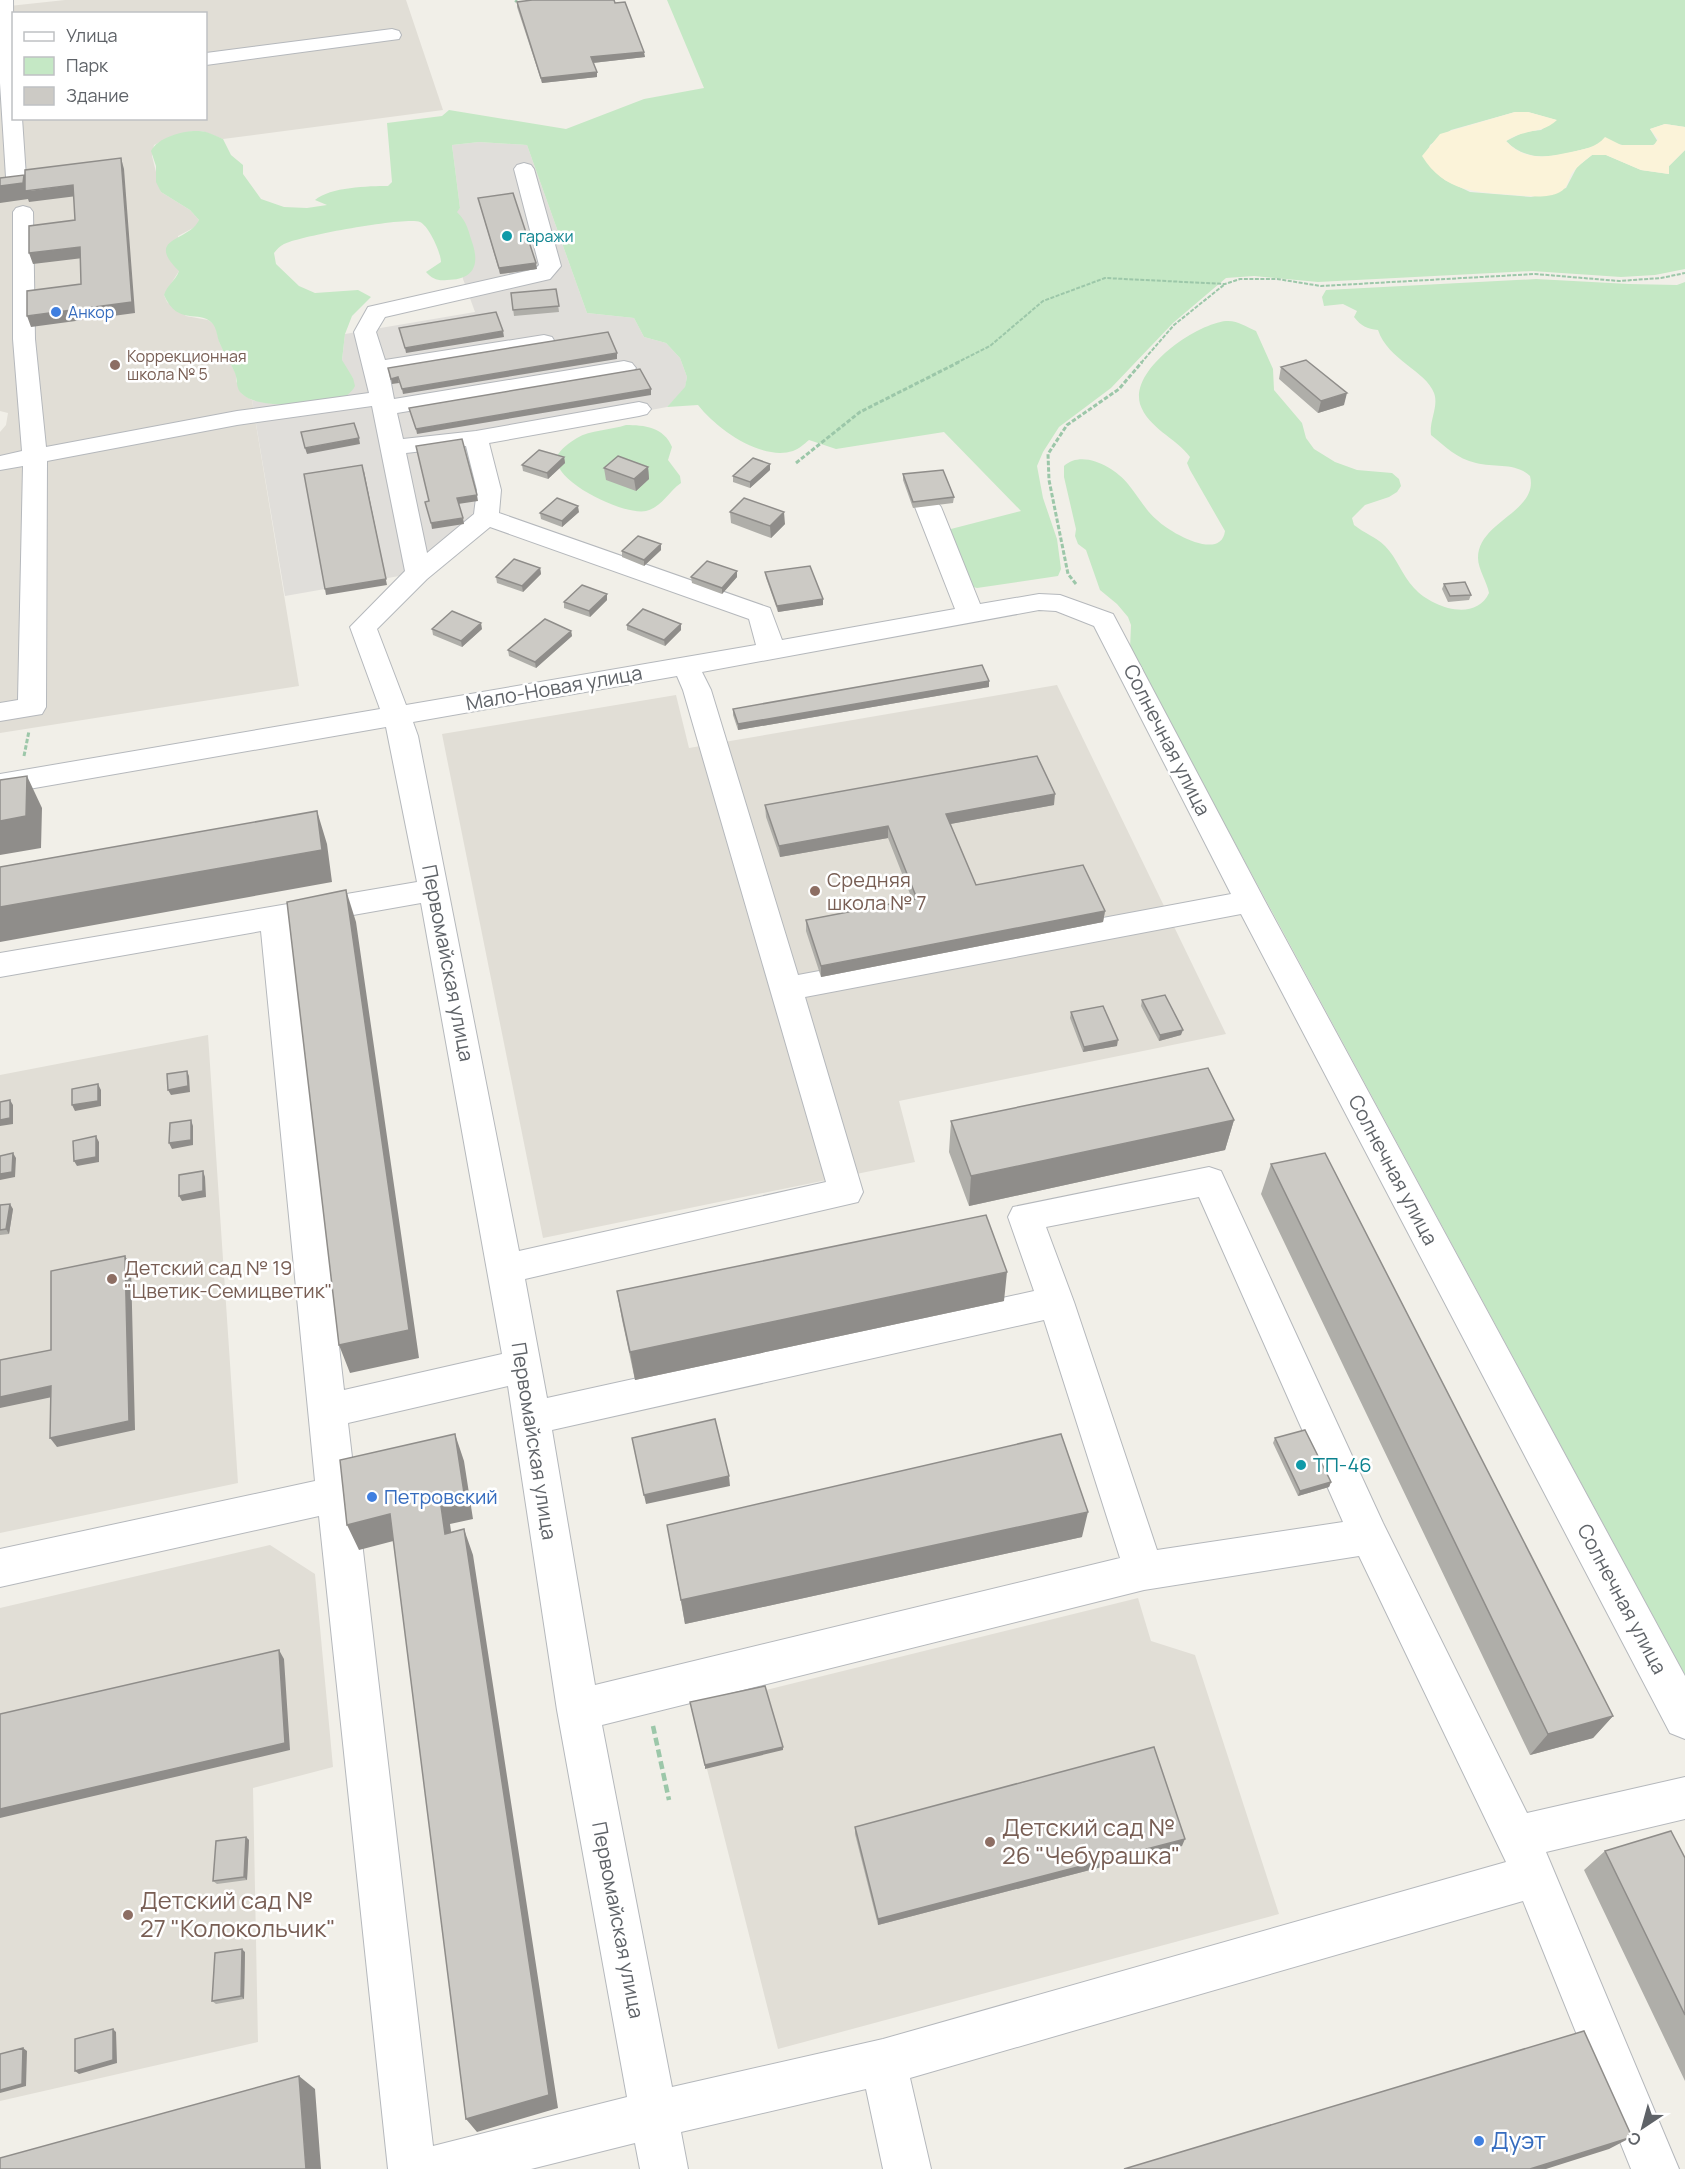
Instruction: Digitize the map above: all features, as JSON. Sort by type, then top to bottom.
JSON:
[{"type":"street","points":[[4,0],[12,83]]},
{"type":"street","points":[[207,59],[392,35]]},
{"type":"street","points":[[14,120],[16,177]]},
{"type":"street","points":[[476,438],[489,490],[486,517],[418,573],[376,368],[365,332],[376,312],[469,288],[542,274],[550,266],[524,169]]},
{"type":"street","points":[[0,712],[32,707],[35,456],[24,339],[23,212]]},
{"type":"street","points":[[376,368],[544,342]]},
{"type":"street","points":[[0,463],[237,418],[383,403],[624,368]]},
{"type":"street","points":[[392,447],[476,438],[639,409]]},
{"type":"street","points":[[928,507],[970,615]]},
{"type":"street","points":[[486,517],[761,614],[771,651]]},
{"type":"street","name":"Первомайская улица","points":[[418,573],[363,627],[404,736],[523,1366],[578,1710],[664,2169]]},
{"type":"street","name":"Мало-Новая улица","points":[[0,783],[1046,602],[1071,606],[1104,620]]},
{"type":"street","name":"Солнечная улица","points":[[1104,620],[1250,901],[1685,1718]]},
{"type":"street","points":[[504,1269],[846,1192],[697,690],[685,664]]},
{"type":"street","points":[[0,966],[434,890]]},
{"type":"street","points":[[787,990],[1250,901]]},
{"type":"street","points":[[275,917],[336,1494],[412,2169]]},
{"type":"street","points":[[1144,1571],[1056,1302],[1025,1217],[1209,1181],[1369,1536],[1535,1876],[1655,2169]]},
{"type":"street","points":[[531,1418],[1056,1302]]},
{"type":"street","points":[[328,1411],[523,1366]]},
{"type":"street","points":[[0,1568],[336,1494]]},
{"type":"street","points":[[578,1710],[1144,1571],[1369,1536]]},
{"type":"street","points":[[1516,1837],[1685,1798]]},
{"type":"street","points":[[436,2169],[655,2114],[883,2062],[1535,1876]]},
{"type":"street","points":[[883,2062],[908,2169]]},
{"type":"path","points":[[1104,620],[1068,574],[1049,480],[1048,454],[1067,425],[1119,389],[1174,326],[1225,284],[1240,279],[1277,279],[1321,286],[1535,274],[1619,281],[1661,278],[1685,273]]},
{"type":"path","points":[[796,463],[860,412],[990,346],[1043,301],[1105,278],[1225,284]]},
{"type":"path","points":[[646,1693],[669,1800]]},
{"type":"shaded area","name":"Коррекционная школа № 5","points":[[65,0],[406,0],[443,110],[223,139],[202,131],[192,131],[170,137],[154,145],[152,156],[161,192],[190,210],[199,220],[197,226],[178,236],[179,271],[164,295],[167,302],[186,316],[208,320],[215,325],[220,344],[236,374],[236,381],[242,394],[252,400],[299,686],[0,733],[0,432],[6,425],[8,413],[0,411],[0,7]]},
{"type":"shaded area","points":[[479,142],[527,145],[587,313],[634,318],[644,337],[666,343],[680,358],[687,377],[685,388],[667,407],[487,440],[494,508],[405,575],[285,596],[252,400],[274,404],[353,378],[343,366],[345,334],[475,312],[463,279],[456,212],[460,208],[452,145]]},
{"type":"shaded area","name":"Средняя школа № 7","points":[[1057,685],[1226,1034],[899,1101],[915,1162],[543,1238],[442,734],[676,695],[689,748]]},
{"type":"shaded area","name":"Детский сад № 19 \"Цветик-Семицветик\"","points":[[208,1035],[238,1483],[0,1533],[0,1075]]},
{"type":"shaded area","name":"Детский сад № 27 \"Колокольчик\"","points":[[270,1545],[315,1574],[333,1767],[253,1788],[258,2042],[0,2101],[0,1608]]},
{"type":"shaded area","name":"Детский сад № 26 \"Чебурашка\"","points":[[1138,1598],[1151,1641],[1195,1655],[1279,1914],[778,2049],[691,1706],[766,1690]]},
{"type":"green space","points":[[667,0],[1685,0],[1685,127],[1665,124],[1650,129],[1658,142],[1651,146],[1634,147],[1609,143],[1559,155],[1537,156],[1526,154],[1506,141],[1524,132],[1541,130],[1556,120],[1528,112],[1515,112],[1451,130],[1430,145],[1428,151],[1438,174],[1470,192],[1531,197],[1566,188],[1577,167],[1592,155],[1606,155],[1641,170],[1669,174],[1669,166],[1685,150],[1685,269],[1655,275],[1621,277],[1532,271],[1318,282],[1254,276],[1226,278],[1173,323],[1111,388],[1059,427],[1043,452],[1037,466],[1043,498],[1057,539],[1061,569],[1058,576],[977,588],[970,586],[947,530],[1021,511],[944,432],[836,449],[809,440],[793,451],[781,453],[767,451],[741,441],[716,424],[698,405],[667,407],[685,387],[687,377],[680,358],[666,343],[644,337],[634,318],[587,313],[527,145],[479,142],[452,145],[460,208],[457,212],[467,227],[475,253],[472,271],[462,278],[438,280],[426,272],[441,262],[434,240],[420,222],[376,224],[330,232],[284,244],[274,253],[276,264],[299,286],[315,293],[358,290],[371,297],[352,316],[345,334],[342,360],[355,386],[343,397],[326,402],[287,404],[267,403],[249,398],[238,389],[235,373],[212,323],[201,317],[188,316],[176,311],[164,295],[179,271],[169,260],[166,252],[167,246],[194,227],[199,220],[190,210],[161,192],[156,182],[156,166],[151,151],[165,138],[193,131],[211,134],[223,139],[231,155],[243,165],[243,174],[261,199],[284,207],[307,208],[327,205],[315,200],[330,192],[388,186],[392,182],[387,123],[442,116],[449,110],[566,129],[644,99],[704,88]]},
{"type":"green space","points":[[1536,279],[1677,285],[1685,282],[1685,1675],[1130,649],[1131,625],[1128,617],[1100,590],[1086,550],[1078,544],[1064,477],[1064,466],[1072,461],[1080,459],[1098,463],[1122,478],[1153,516],[1172,531],[1194,542],[1214,544],[1221,540],[1225,531],[1190,470],[1187,463],[1190,457],[1149,420],[1140,404],[1140,391],[1145,377],[1155,363],[1183,339],[1213,324],[1226,321],[1238,323],[1256,331],[1273,369],[1274,390],[1302,423],[1306,438],[1314,449],[1335,462],[1357,470],[1392,473],[1399,479],[1401,486],[1397,492],[1365,505],[1352,518],[1354,525],[1385,546],[1410,583],[1422,595],[1453,609],[1474,608],[1489,593],[1478,562],[1481,545],[1487,535],[1526,499],[1530,488],[1530,476],[1511,467],[1469,461],[1452,452],[1431,435],[1435,398],[1430,385],[1390,349],[1378,330],[1364,326],[1354,317],[1357,311],[1343,304],[1324,306],[1322,297],[1326,290]]},
{"type":"green space","points":[[626,425],[653,428],[664,435],[672,447],[668,460],[680,476],[681,483],[661,503],[646,511],[623,508],[592,495],[566,477],[559,467],[558,454],[574,440],[588,433]]},
{"type":"sand","points":[[1515,112],[1528,112],[1557,120],[1545,128],[1512,137],[1506,141],[1513,148],[1529,155],[1545,156],[1581,150],[1594,146],[1605,137],[1621,145],[1654,145],[1658,139],[1650,129],[1665,124],[1685,127],[1685,150],[1669,166],[1669,174],[1641,170],[1606,155],[1592,155],[1572,173],[1563,190],[1549,196],[1488,193],[1463,188],[1441,177],[1422,156],[1440,134]]},
{"type":"building","points":[[532,0],[625,2],[644,52],[591,57],[597,72],[541,78],[517,2]]},
{"type":"building","points":[[121,158],[132,302],[27,316],[27,291],[81,284],[80,247],[29,253],[29,226],[75,220],[73,185],[25,191],[25,170]]},
{"type":"building","points":[[24,175],[23,183],[0,186],[0,178]]},
{"type":"building","name":"гаражи","points":[[513,193],[536,263],[499,268],[478,198]]},
{"type":"building","points":[[556,289],[559,306],[513,310],[511,293]]},
{"type":"building","points":[[496,312],[503,331],[405,348],[399,328]]},
{"type":"building","points":[[608,332],[617,353],[402,389],[398,377],[391,379],[388,368]]},
{"type":"building","points":[[1306,360],[1347,393],[1321,401],[1281,367]]},
{"type":"building","points":[[640,369],[651,389],[416,429],[409,408]]},
{"type":"building","points":[[354,423],[359,438],[305,448],[301,432]]},
{"type":"building","points":[[462,439],[477,495],[457,498],[463,518],[431,523],[425,502],[429,501],[416,446]]},
{"type":"building","points":[[539,450],[564,457],[547,473],[522,465]]},
{"type":"building","points":[[618,456],[648,467],[634,479],[604,468]]},
{"type":"building","points":[[753,458],[770,464],[750,482],[733,476]]},
{"type":"building","points":[[362,465],[386,579],[325,589],[304,474]]},
{"type":"building","points":[[943,470],[954,497],[913,502],[903,474]]},
{"type":"building","points":[[557,498],[578,506],[562,521],[540,513]]},
{"type":"building","points":[[744,498],[784,512],[770,526],[730,512]]},
{"type":"building","points":[[638,536],[661,544],[644,560],[622,551]]},
{"type":"building","points":[[514,559],[540,568],[522,586],[496,577]]},
{"type":"building","points":[[707,561],[737,571],[722,588],[691,577]]},
{"type":"building","points":[[810,566],[823,599],[777,606],[765,572]]},
{"type":"building","points":[[1465,582],[1471,595],[1450,596],[1444,584]]},
{"type":"building","points":[[582,585],[607,594],[589,611],[564,602]]},
{"type":"building","points":[[643,609],[681,624],[664,640],[627,625]]},
{"type":"building","points":[[452,611],[481,623],[461,641],[432,629]]},
{"type":"building","points":[[545,619],[571,631],[535,662],[508,650]]},
{"type":"building","points":[[982,665],[989,681],[738,724],[733,709]]},
{"type":"building","points":[[1037,756],[1055,794],[946,814],[976,885],[1083,865],[1105,911],[821,966],[806,920],[917,899],[888,826],[779,846],[765,805]]},
{"type":"building","points":[[27,776],[26,816],[0,821],[0,780]]},
{"type":"building","points":[[317,811],[322,850],[0,907],[0,867]]},
{"type":"building","points":[[346,890],[409,1330],[339,1345],[287,902]]},
{"type":"building","points":[[1165,995],[1183,1030],[1160,1035],[1142,1000]]},
{"type":"building","points":[[1103,1006],[1118,1040],[1084,1047],[1071,1012]]},
{"type":"building","points":[[1208,1068],[1234,1120],[971,1176],[951,1121]]},
{"type":"building","points":[[187,1071],[188,1086],[168,1090],[167,1074]]},
{"type":"building","points":[[98,1084],[98,1101],[72,1105],[72,1089]]},
{"type":"building","points":[[10,1100],[10,1118],[0,1120],[0,1102]]},
{"type":"building","points":[[191,1120],[191,1140],[169,1143],[170,1123]]},
{"type":"building","points":[[96,1136],[96,1157],[74,1161],[73,1141]]},
{"type":"building","points":[[13,1153],[12,1172],[0,1174],[0,1156]]},
{"type":"building","points":[[1325,1153],[1613,1716],[1548,1734],[1271,1164]]},
{"type":"building","points":[[203,1171],[203,1191],[179,1196],[179,1175]]},
{"type":"building","points":[[10,1204],[6,1229],[0,1230],[0,1205]]},
{"type":"building","points":[[986,1215],[1007,1272],[630,1352],[617,1291]]},
{"type":"building","points":[[125,1256],[129,1421],[50,1438],[51,1386],[0,1397],[0,1360],[51,1350],[51,1271]]},
{"type":"building","points":[[715,1419],[729,1476],[644,1495],[632,1438]]},
{"type":"building","name":"ТП-46","points":[[1305,1430],[1331,1482],[1300,1491],[1275,1438]]},
{"type":"building","points":[[455,1434],[464,1493],[440,1499],[445,1534],[464,1529],[549,2095],[466,2119],[390,1514],[347,1525],[340,1460]]},
{"type":"building","points":[[1061,1434],[1088,1512],[681,1600],[667,1525]]},
{"type":"building","points":[[279,1650],[285,1743],[0,1809],[0,1714]]},
{"type":"building","points":[[765,1686],[783,1747],[705,1765],[690,1702]]},
{"type":"building","points":[[1154,1747],[1185,1839],[878,1919],[855,1827]]},
{"type":"building","points":[[1671,1831],[1685,1858],[1685,2015],[1605,1851]]},
{"type":"building","points":[[246,1837],[244,1877],[213,1881],[216,1841]]},
{"type":"building","points":[[242,1949],[241,1996],[212,2001],[215,1953]]},
{"type":"building","points":[[113,2029],[113,2060],[75,2071],[75,2039]]},
{"type":"building","points":[[1584,2031],[1632,2137],[1530,2169],[1124,2169]]},
{"type":"building","points":[[23,2048],[22,2084],[0,2090],[0,2054]]},
{"type":"building","points":[[299,2076],[306,2169],[0,2169],[0,2158]]},
{"type":"place","name":"гаражи","points":[[507,236]]},
{"type":"place","name":"Анкор","points":[[56,312]]},
{"type":"place","name":"Коррекционная школа № 5","points":[[115,365]]},
{"type":"place","name":"Средняя школа № 7","points":[[815,891]]},
{"type":"place","name":"Детский сад № 19 \"Цветик-Семицветик\"","points":[[112,1279]]},
{"type":"place","name":"ТП-46","points":[[1301,1465]]},
{"type":"place","name":"Петровский","points":[[372,1497]]},
{"type":"place","name":"Детский сад № 26 \"Чебурашка\"","points":[[990,1842]]},
{"type":"place","name":"Детский сад № 27 \"Колокольчик\"","points":[[128,1915]]},
{"type":"place","name":"Дуэт","points":[[1479,2141]]}]
